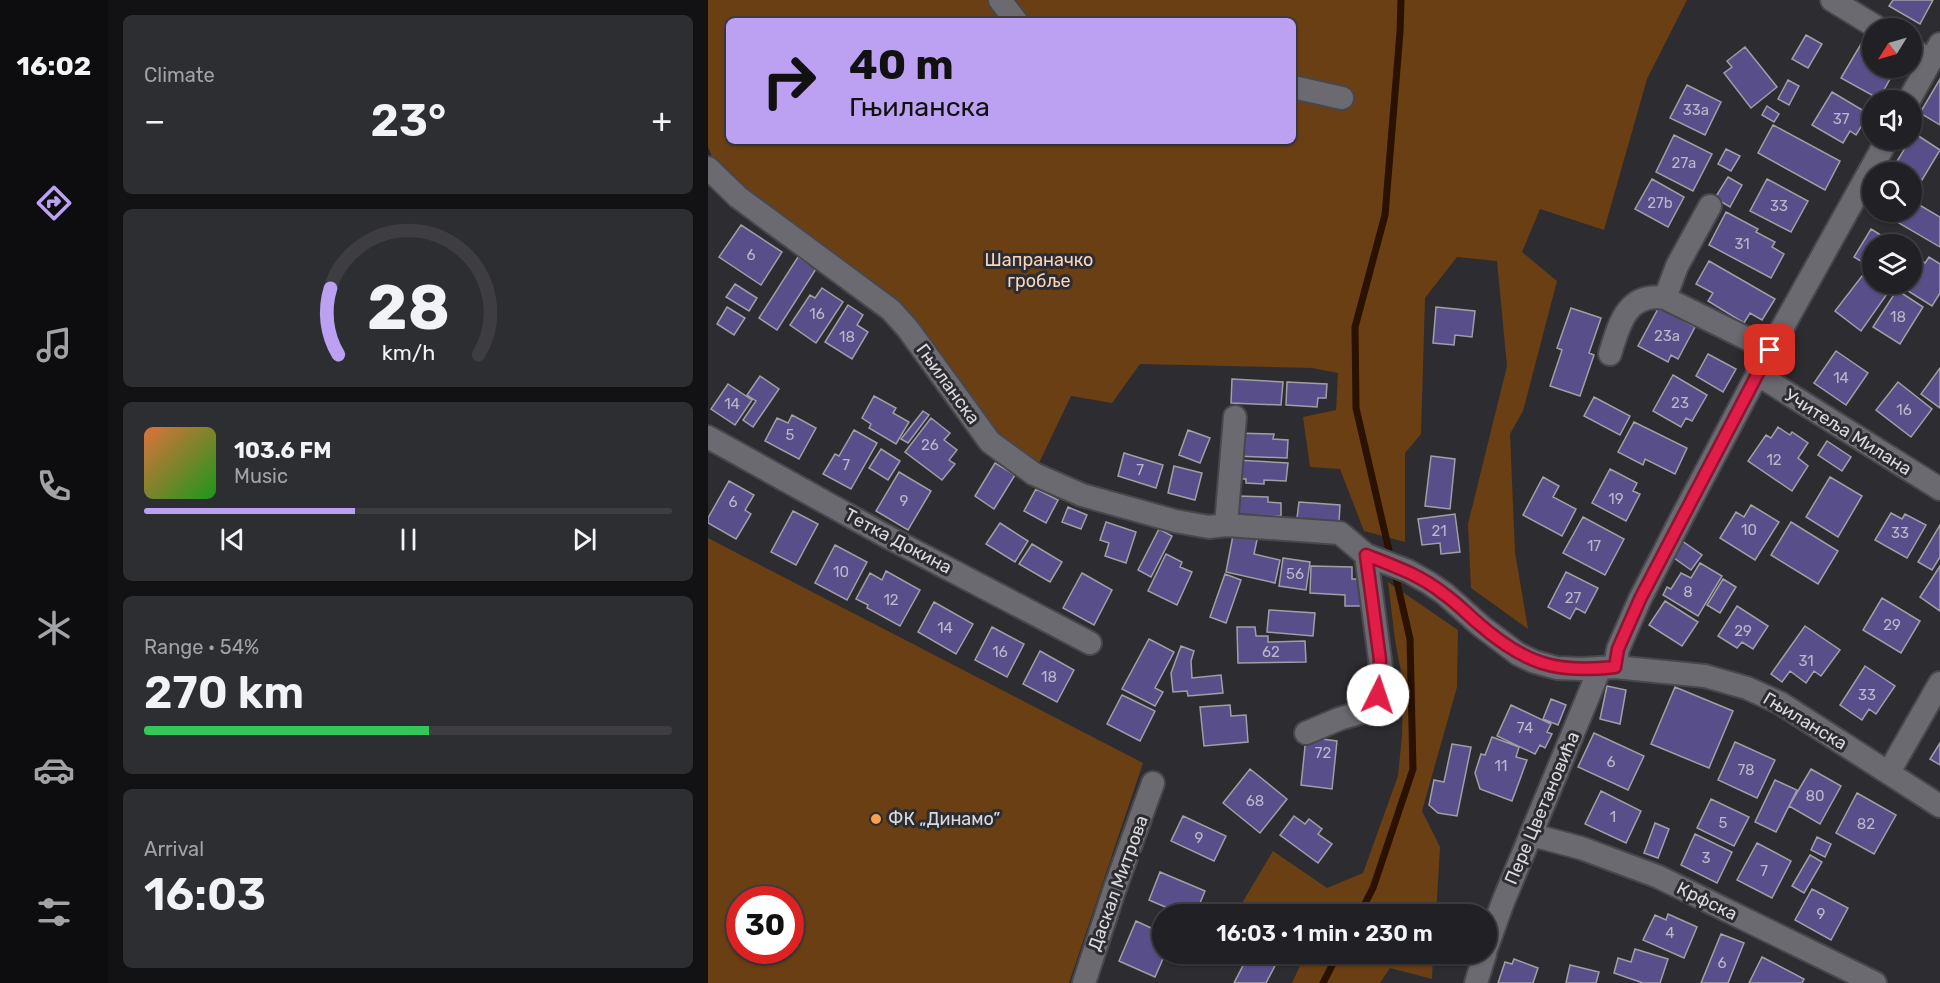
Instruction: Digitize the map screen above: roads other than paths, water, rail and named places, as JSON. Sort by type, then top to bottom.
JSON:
[{"type":"street","points":[[1000,0],[1014,18]]},
{"type":"street","points":[[1832,0],[1862,18]]},
{"type":"street","points":[[1914,90],[1935,52]]},
{"type":"street","points":[[1296,88],[1342,98]]},
{"type":"street","name":"Пере Цветановића","points":[[1497,919],[1532,835],[1640,599],[1757,374],[1881,150]]},
{"type":"street","name":"Гњиланска","points":[[708,168],[738,197],[891,310],[908,329],[990,442],[1034,474],[1082,495],[1175,521],[1209,527],[1226,525],[1340,533],[1369,556],[1408,570],[1445,594],[1481,626],[1518,654],[1534,662],[1557,668],[1607,668],[1705,676],[1747,688],[1780,703],[1940,806]]},
{"type":"street","points":[[1665,298],[1677,266],[1710,206]]},
{"type":"street","points":[[1610,354],[1618,327],[1628,309],[1640,300],[1652,296],[1665,298],[1770,350]]},
{"type":"street","name":"Учитеља Милана","points":[[1757,374],[1940,489]]},
{"type":"street","points":[[1226,525],[1235,417]]},
{"type":"street","name":"Тетка Докина","points":[[708,437],[884,535],[1090,643]]},
{"type":"street","points":[[1306,733],[1359,713],[1369,707],[1378,695],[1380,660],[1369,556]]},
{"type":"street","points":[[1889,772],[1940,683]]},
{"type":"street","name":"Даскал Митрова","points":[[1084,983],[1113,891],[1153,783]]},
{"type":"street","name":"Крфска","points":[[1532,835],[1581,848],[1659,877],[1875,983]]},
{"type":"street","points":[[1476,983],[1482,964]]},
{"type":"waterway","points":[[1391,559],[1356,408],[1355,327],[1385,215],[1401,0]]},
{"type":"waterway","points":[[1365,904],[1373,888],[1413,769],[1410,639],[1394,569]]},
{"type":"waterway","points":[[1323,983],[1333,964]]},
{"type":"place","name":"ФК „Динамо”","points":[[876,819]]},
{"type":"park label","name":"Шапраначко гробље","points":[[1039,270]]}]
